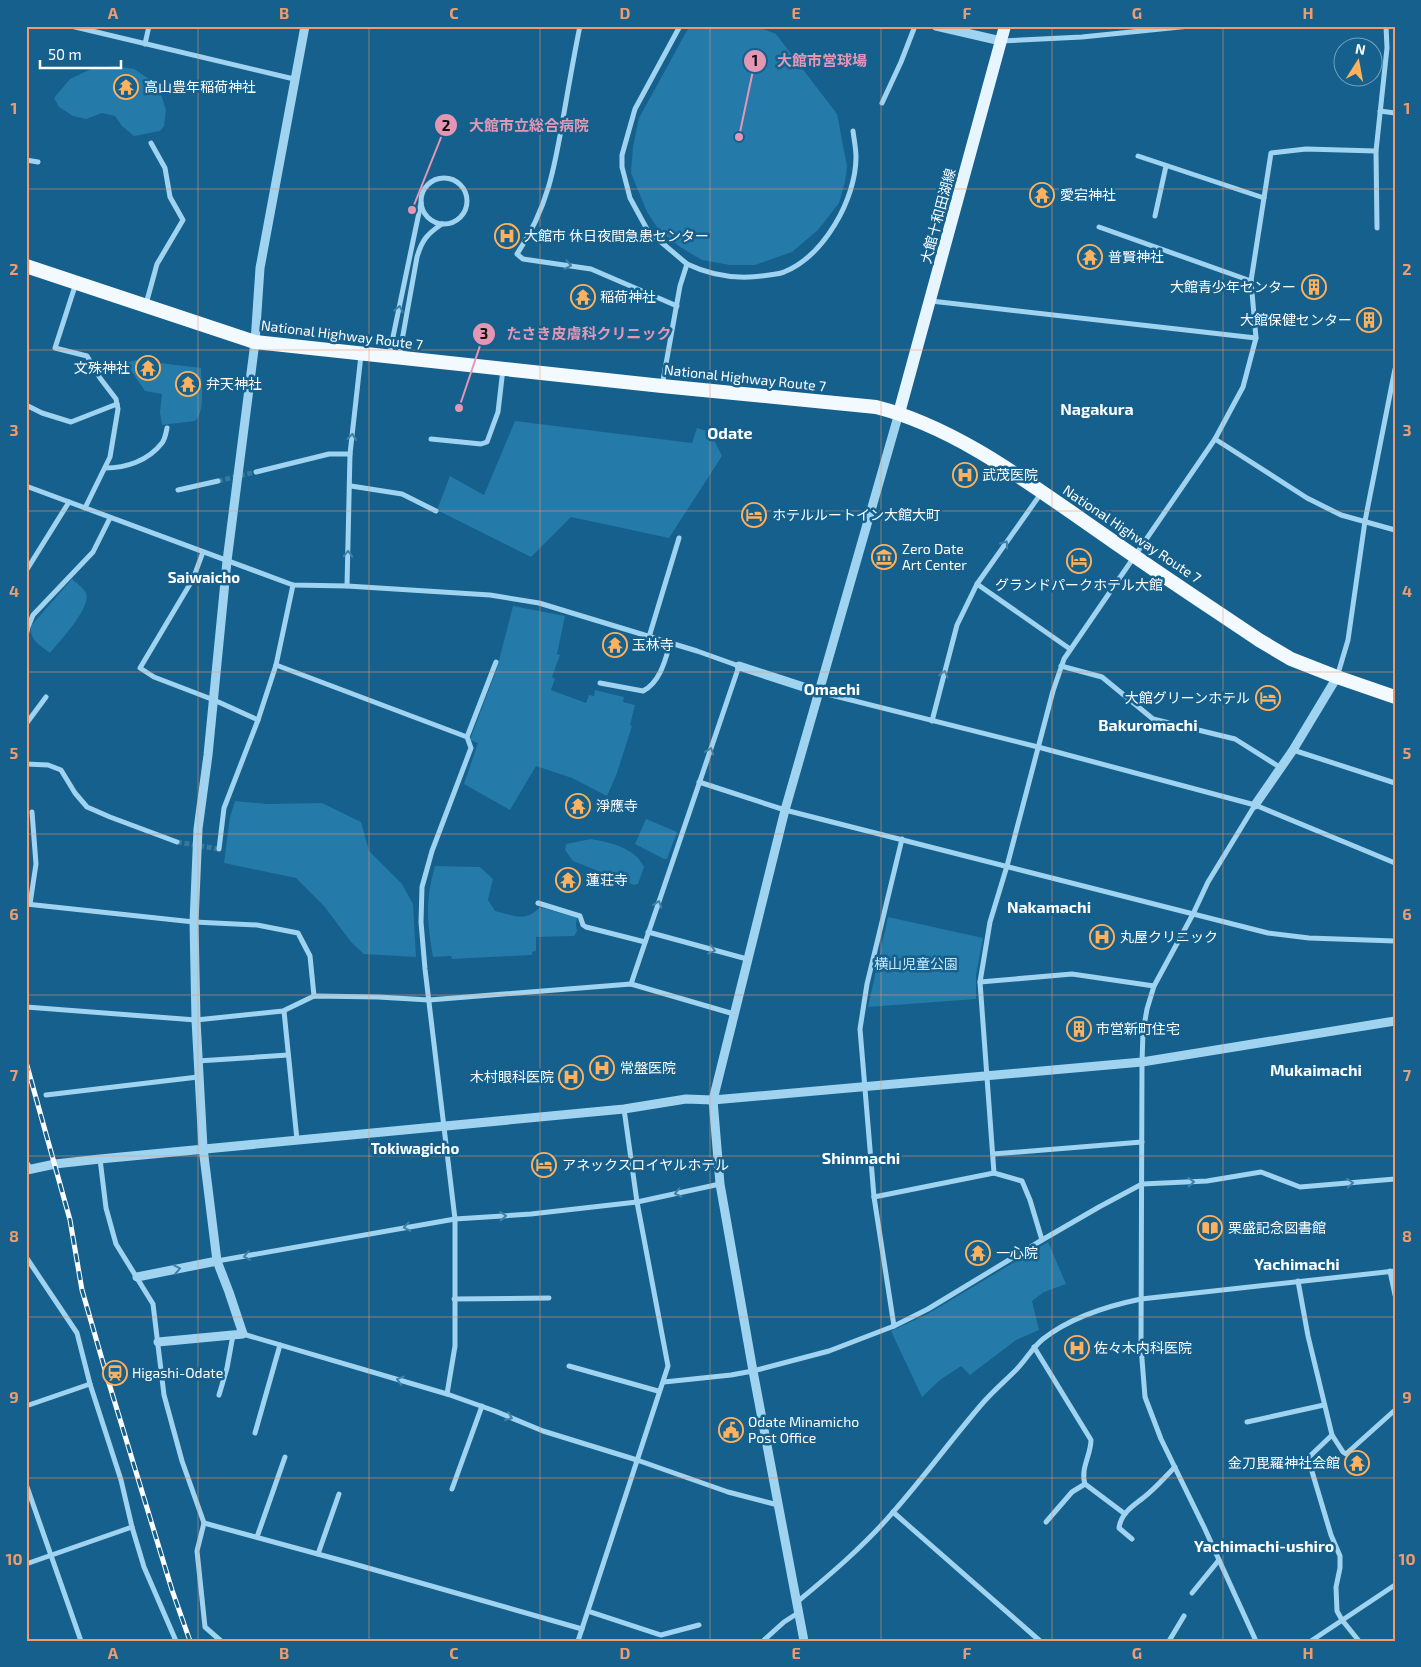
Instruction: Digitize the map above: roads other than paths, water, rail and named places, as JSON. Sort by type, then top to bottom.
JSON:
[{"type":"highway","name":"National Highway Route 7","points":[[26,266],[255,342],[876,407],[899,413],[938,428],[981,453],[1042,492],[1259,640],[1291,659],[1395,697]]},
{"type":"main road","name":"大館十和田湖線","points":[[899,413],[1005,26]]},
{"type":"street","points":[[71,26],[294,79]]},
{"type":"street","points":[[145,44],[148,26]]},
{"type":"street","points":[[243,1334],[217,1262],[203,1148],[198,1077],[194,922],[198,829],[214,700],[227,561],[255,342],[260,268],[305,26]]},
{"type":"street","points":[[580,26],[555,168],[542,208],[529,236],[517,254],[523,260],[591,268],[677,306]]},
{"type":"street","points":[[680,26],[635,109],[622,155],[622,167],[630,198],[648,231],[687,264],[714,275],[749,278],[784,272],[806,259],[837,223],[849,198],[856,157],[853,131]]},
{"type":"street","points":[[882,103],[915,26]]},
{"type":"street","points":[[936,26],[1001,41],[1082,37],[1190,26]]},
{"type":"street","points":[[1377,228],[1376,151],[1387,48],[1386,26]]},
{"type":"street","points":[[1380,112],[1395,112]]},
{"type":"street","points":[[146,305],[157,264],[182,220],[170,197],[165,168],[151,143]]},
{"type":"street","points":[[994,1173],[980,982],[990,922],[1061,666],[1070,649],[1215,439],[1244,387],[1256,338],[1252,281],[1271,153],[1306,149],[1376,151]]},
{"type":"street","points":[[1138,156],[1264,198]]},
{"type":"street","points":[[26,160],[38,162]]},
{"type":"street","points":[[1155,216],[1166,166]]},
{"type":"street","points":[[394,357],[420,203],[424,189],[434,179],[449,178],[461,185],[468,198],[464,214],[458,220],[442,224],[434,222],[428,217],[420,203]]},
{"type":"street","points":[[394,357],[421,242],[442,224]]},
{"type":"street","points":[[1099,227],[1252,281]]},
{"type":"street","points":[[662,386],[680,286],[687,264]]},
{"type":"street","points":[[76,282],[55,348],[87,356],[100,378],[116,399],[118,409],[110,457],[85,508]]},
{"type":"street","points":[[930,301],[1256,338]]},
{"type":"street","points":[[347,586],[350,454],[361,354]]},
{"type":"street","points":[[430,439],[482,444],[487,442],[498,412],[503,369]]},
{"type":"street","points":[[1256,1641],[1175,1467],[1145,1397],[1141,1347],[1143,1032],[1154,986],[1208,882],[1255,805],[1293,750],[1336,677],[1348,640],[1366,521],[1395,369]]},
{"type":"street","points":[[26,405],[42,413],[71,422],[117,404]]},
{"type":"street","points":[[804,1641],[720,1184],[713,1100],[784,810],[899,413]]},
{"type":"street","points":[[105,468],[119,468],[135,464],[163,442],[167,428]]},
{"type":"street","points":[[1215,439],[1306,498],[1341,515],[1395,530]]},
{"type":"street","points":[[256,472],[329,454],[350,454]]},
{"type":"street","points":[[178,490],[218,481]]},
{"type":"street","points":[[26,486],[293,585],[347,586],[490,595],[539,603],[819,692],[1038,747],[1255,805],[1395,863]]},
{"type":"street","points":[[350,486],[402,494],[436,511]]},
{"type":"street","points":[[932,721],[957,625],[977,584],[1042,492]]},
{"type":"street","points":[[26,571],[69,502]]},
{"type":"street","points":[[26,636],[33,615],[93,552],[110,518]]},
{"type":"street","points":[[649,637],[679,538]]},
{"type":"street","points":[[203,552],[193,579],[140,668],[154,677],[214,700],[258,720]]},
{"type":"street","points":[[977,584],[1070,649]]},
{"type":"street","points":[[219,849],[224,808],[258,720],[276,665],[293,585]]},
{"type":"street","points":[[600,683],[643,690],[649,688],[662,668],[670,644]]},
{"type":"street","points":[[447,1394],[455,1346],[455,1219],[421,922],[422,887],[432,851],[471,748],[467,737],[496,662]]},
{"type":"street","points":[[276,665],[467,737]]},
{"type":"street","points":[[631,984],[739,666]]},
{"type":"street","points":[[1061,666],[1102,677],[1153,719],[1235,740],[1281,768]]},
{"type":"street","points":[[26,724],[46,698]]},
{"type":"street","points":[[1293,750],[1395,783]]},
{"type":"street","points":[[26,764],[48,765],[61,770],[75,793],[87,807],[176,842]]},
{"type":"street","points":[[699,782],[784,810],[1268,933],[1309,938],[1395,941]]},
{"type":"street","points":[[32,812],[36,864],[28,904],[194,922],[257,925],[298,933],[310,956],[314,996]]},
{"type":"street","points":[[894,1326],[874,1197],[860,1029],[867,984],[902,840]]},
{"type":"street","points":[[538,903],[580,916],[583,925],[586,927],[645,942]]},
{"type":"street","points":[[648,932],[747,960]]},
{"type":"street","points":[[980,982],[1072,974],[1154,986]]},
{"type":"street","points":[[26,1006],[196,1020],[284,1011],[314,996],[430,1000],[631,984],[734,1014]]},
{"type":"street","points":[[284,1011],[297,1140]]},
{"type":"street","points":[[26,1170],[55,1164],[203,1148],[624,1109],[686,1099],[713,1100],[1142,1062],[1395,1021]]},
{"type":"street","points":[[198,1061],[288,1055]]},
{"type":"street","points":[[46,1095],[198,1077]]},
{"type":"street","points":[[578,1641],[658,1391],[664,1382],[668,1366],[637,1202],[624,1109]]},
{"type":"street","points":[[993,1154],[1142,1142]]},
{"type":"street","points":[[100,1159],[106,1208],[116,1244],[153,1304],[164,1396],[182,1461],[204,1523],[197,1551],[206,1627],[221,1641]]},
{"type":"street","points":[[26,1166],[26,1196]]},
{"type":"street","points":[[664,1382],[753,1371],[830,1351],[894,1326],[928,1309],[1098,1207],[1142,1184],[1207,1181],[1262,1172],[1300,1187],[1395,1179]]},
{"type":"street","points":[[874,1197],[994,1173],[1022,1181],[1042,1240]]},
{"type":"street","points":[[137,1277],[455,1219],[531,1214],[637,1202],[720,1184]]},
{"type":"street","points":[[26,1257],[77,1333],[90,1384],[121,1480],[144,1568],[176,1641]]},
{"type":"street","points":[[797,1602],[838,1568],[894,1512],[980,1406],[1017,1369],[1034,1347],[1058,1329],[1089,1314],[1116,1304],[1141,1298],[1393,1271],[1395,1295]]},
{"type":"street","points":[[1298,1281],[1324,1405],[1332,1435],[1343,1452],[1346,1454],[1395,1410]]},
{"type":"street","points":[[454,1299],[549,1298]]},
{"type":"street","points":[[158,1342],[243,1334],[447,1394],[543,1430],[728,1492],[778,1505]]},
{"type":"street","points":[[219,1395],[227,1368],[233,1335]]},
{"type":"street","points":[[255,1433],[280,1345]]},
{"type":"street","points":[[1034,1347],[1091,1440],[1083,1478],[1085,1484],[1125,1514]]},
{"type":"street","points":[[569,1366],[658,1391]]},
{"type":"street","points":[[26,1406],[90,1384]]},
{"type":"street","points":[[1247,1422],[1324,1405]]},
{"type":"street","points":[[452,1489],[482,1406]]},
{"type":"street","points":[[1332,1435],[1308,1458],[1331,1535],[1340,1556],[1340,1568],[1336,1587],[1337,1611],[1358,1641]]},
{"type":"street","points":[[256,1537],[285,1457]]},
{"type":"street","points":[[1132,1539],[1119,1528],[1125,1514],[1175,1467]]},
{"type":"street","points":[[26,1484],[81,1641]]},
{"type":"street","points":[[1046,1522],[1072,1492],[1085,1484]]},
{"type":"street","points":[[318,1554],[339,1494]]},
{"type":"street","points":[[894,1512],[1040,1641]]},
{"type":"street","points":[[204,1523],[582,1630]]},
{"type":"street","points":[[26,1564],[132,1527]]},
{"type":"street","points":[[1192,1593],[1219,1560]]},
{"type":"street","points":[[1311,1641],[1395,1585]]},
{"type":"street","points":[[588,1611],[661,1635],[699,1625]]},
{"type":"street","points":[[762,1641],[784,1622],[798,1614]]},
{"type":"street","points":[[1169,1641],[1184,1616]]},
{"type":"tunnel","points":[[218,481],[256,472]]},
{"type":"tunnel","points":[[177,842],[219,849]]},
{"type":"railway","points":[[26,1062],[70,1220],[82,1290],[172,1590],[190,1641]]},
{"type":"place","name":"高山豊年稲荷神社","points":[[126,87]]},
{"type":"place","name":"大館市営球場","points":[[739,137]]},
{"type":"place","name":"愛宕神社","points":[[1042,195]]},
{"type":"place","name":"大館市立総合病院","points":[[412,210]]},
{"type":"place","name":"大館市 休日夜間急患センター","points":[[507,236]]},
{"type":"place","name":"普賢神社","points":[[1090,257]]},
{"type":"place","name":"大館青少年センター","points":[[1314,287]]},
{"type":"place","name":"稲荷神社","points":[[583,297]]},
{"type":"place","name":"大館保健センター","points":[[1369,320]]},
{"type":"place","name":"文殊神社","points":[[148,368]]},
{"type":"place","name":"弁天神社","points":[[188,384]]},
{"type":"place","name":"たさき皮膚科クリニック","points":[[459,408]]},
{"type":"place","name":"武茂医院","points":[[965,475]]},
{"type":"place","name":"ホテルルートイン大館大町","points":[[754,515]]},
{"type":"place","name":"Zero Date Art Center","points":[[884,557]]},
{"type":"place","name":"グランドパークホテル大館","points":[[1079,561]]},
{"type":"place","name":"玉林寺","points":[[615,645]]},
{"type":"place","name":"大館グリーンホテル","points":[[1268,698]]},
{"type":"place","name":"淨應寺","points":[[578,806]]},
{"type":"place","name":"蓮荘寺","points":[[568,880]]},
{"type":"place","name":"丸屋クリニック","points":[[1102,937]]},
{"type":"place","name":"市営新町住宅","points":[[1079,1029]]},
{"type":"place","name":"常盤医院","points":[[602,1068]]},
{"type":"place","name":"木村眼科医院","points":[[571,1077]]},
{"type":"place","name":"アネックスロイヤルホテル","points":[[544,1165]]},
{"type":"place","name":"栗盛記念図書館","points":[[1210,1228]]},
{"type":"place","name":"一心院","points":[[978,1253]]},
{"type":"place","name":"佐々木内科医院","points":[[1077,1348]]},
{"type":"place","name":"Higashi-Odate","points":[[115,1373]]},
{"type":"place","name":"Odate Minamicho Post Office","points":[[731,1430]]},
{"type":"place","name":"金刀毘羅神社会館","points":[[1357,1463]]},
{"type":"district","name":"Nagakura","points":[[1097,409]]},
{"type":"district","name":"Odate","points":[[730,433]]},
{"type":"district","name":"Saiwaicho","points":[[204,578]]},
{"type":"district","name":"Omachi","points":[[832,689]]},
{"type":"district","name":"Bakuromachi","points":[[1148,725]]},
{"type":"district","name":"Nakamachi","points":[[1049,907]]},
{"type":"district","name":"Mukaimachi","points":[[1316,1070]]},
{"type":"district","name":"Tokiwagicho","points":[[415,1149]]},
{"type":"district","name":"Shinmachi","points":[[861,1158]]},
{"type":"district","name":"Yachimachi","points":[[1297,1264]]},
{"type":"district","name":"Yachimachi-ushiro","points":[[1264,1546]]},
{"type":"park label","name":"横山児童公園","points":[[916,964]]}]
